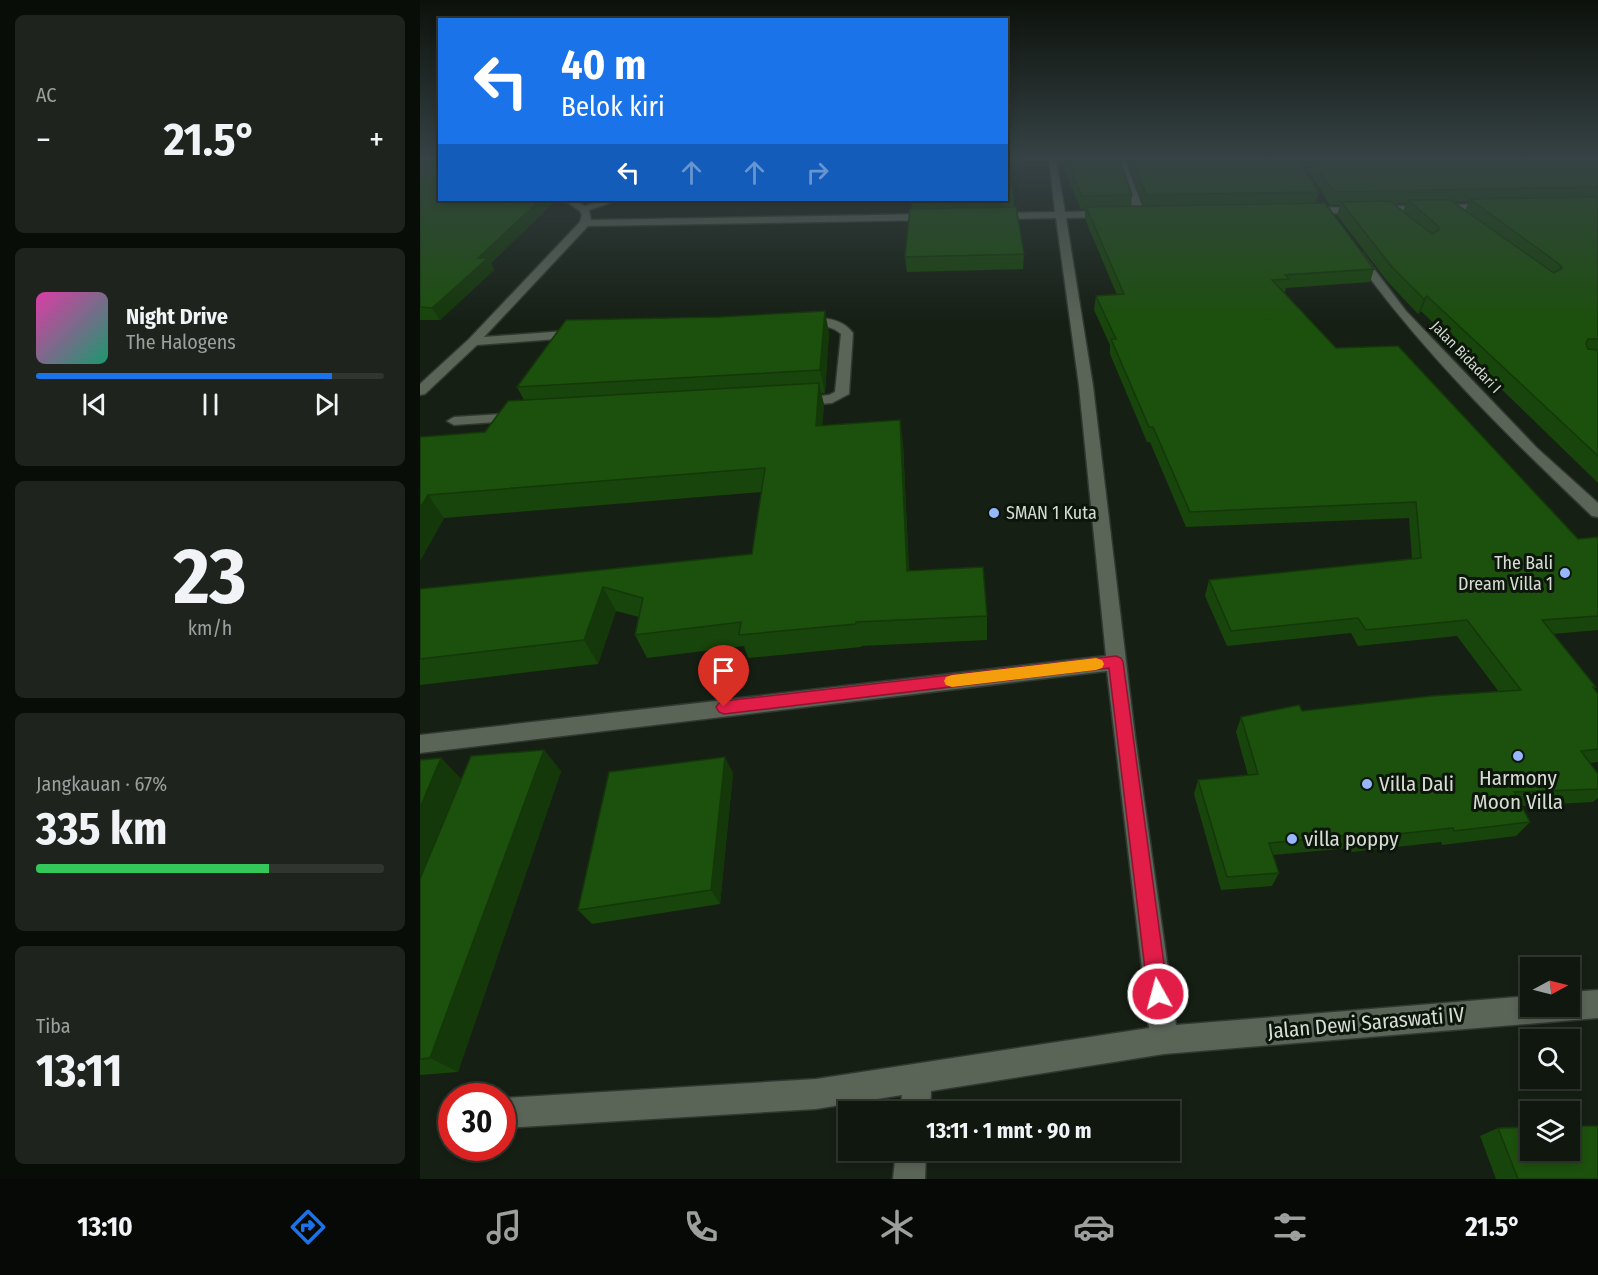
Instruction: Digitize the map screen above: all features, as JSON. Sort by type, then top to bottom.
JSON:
[{"type":"street","points":[[420,390],[473,342],[585,224],[586,213]]},
{"type":"street","points":[[1393,213],[1404,223]]},
{"type":"street","points":[[1456,213],[1466,220]]},
{"type":"street","points":[[988,216],[1117,214]]},
{"type":"street","points":[[1129,214],[1152,214]]},
{"type":"street","points":[[1059,215],[1086,386],[1116,662],[1164,1040]]},
{"type":"street","points":[[585,224],[940,217]]},
{"type":"street","name":"Jalan Bidadari I","points":[[1353,248],[1402,314],[1533,451],[1598,512]]},
{"type":"street","points":[[785,403],[832,399],[842,394],[847,333],[842,326],[830,323],[794,322]]},
{"type":"street","points":[[473,342],[589,333]]},
{"type":"street","points":[[454,421],[537,416]]},
{"type":"street","points":[[420,744],[490,744],[1116,662]]},
{"type":"street","name":"Jalan Dewi Saraswati IV","points":[[1580,1005],[1598,1004]]},
{"type":"street","name":"Jalan Dewi Saraswati IV","points":[[516,1112],[816,1094],[1164,1040],[1520,1010]]},
{"type":"street","points":[[916,1101],[918,1078]]},
{"type":"street","points":[[909,1179],[910,1161]]},
{"type":"building","points":[[420,213],[526,213],[478,258],[488,258],[432,308],[420,307]]},
{"type":"building","points":[[910,213],[1017,213],[1024,254],[905,257]]},
{"type":"building","points":[[1089,213],[1332,213],[1374,269],[1285,275],[1289,279],[1272,280],[1336,348],[1398,346],[1578,539],[1598,537],[1598,616],[1542,620],[1596,687],[1593,687],[1598,694],[1598,749],[1581,751],[1598,774],[1598,789],[1514,792],[1530,822],[1454,831],[1453,828],[1360,838],[1359,834],[1269,843],[1279,873],[1227,877],[1198,780],[1258,774],[1241,717],[1299,705],[1302,711],[1431,696],[1521,690],[1467,620],[1366,630],[1358,618],[1231,631],[1209,580],[1421,558],[1416,502],[1190,512],[1153,427],[1149,427],[1111,339],[1116,339],[1096,296],[1124,294]]},
{"type":"building","points":[[1350,213],[1405,213],[1432,234],[1439,230],[1438,226],[1423,213],[1469,213],[1554,273],[1562,268],[1489,213],[1598,213],[1598,339],[1588,339],[1586,344],[1588,349],[1598,350],[1598,456],[1427,296],[1424,299],[1392,267]]},
{"type":"building","points":[[825,311],[820,370],[517,387],[566,320],[720,317]]},
{"type":"building","points":[[819,383],[816,426],[900,420],[907,571],[983,567],[987,616],[856,622],[856,624],[739,635],[741,622],[635,635],[643,598],[603,587],[584,640],[420,659],[420,589],[752,554],[765,468],[428,495],[420,508],[420,437],[485,432],[508,401]]},
{"type":"building","points":[[544,750],[430,1058],[420,1059],[420,879],[471,756]]},
{"type":"building","points":[[725,757],[711,890],[578,910],[609,772]]},
{"type":"building","points":[[441,758],[420,808],[420,760]]},
{"type":"building","points":[[1580,1126],[1598,1126],[1598,1179],[1518,1179],[1498,1128],[1520,1127],[1520,1161],[1580,1161]]},
{"type":"slow traffic","points":[[952,681],[1096,664]]},
{"type":"place","name":"SMAN 1 Kuta","points":[[994,513]]},
{"type":"place","name":"The Bali Dream Villa 1","points":[[1565,573]]},
{"type":"place","name":"Harmony Moon Villa","points":[[1518,756]]},
{"type":"place","name":"Villa Dali","points":[[1367,784]]},
{"type":"place","name":"villa poppy","points":[[1292,839]]},
{"type":"route","points":[[724,707],[1116,662],[1158,994]]}]
